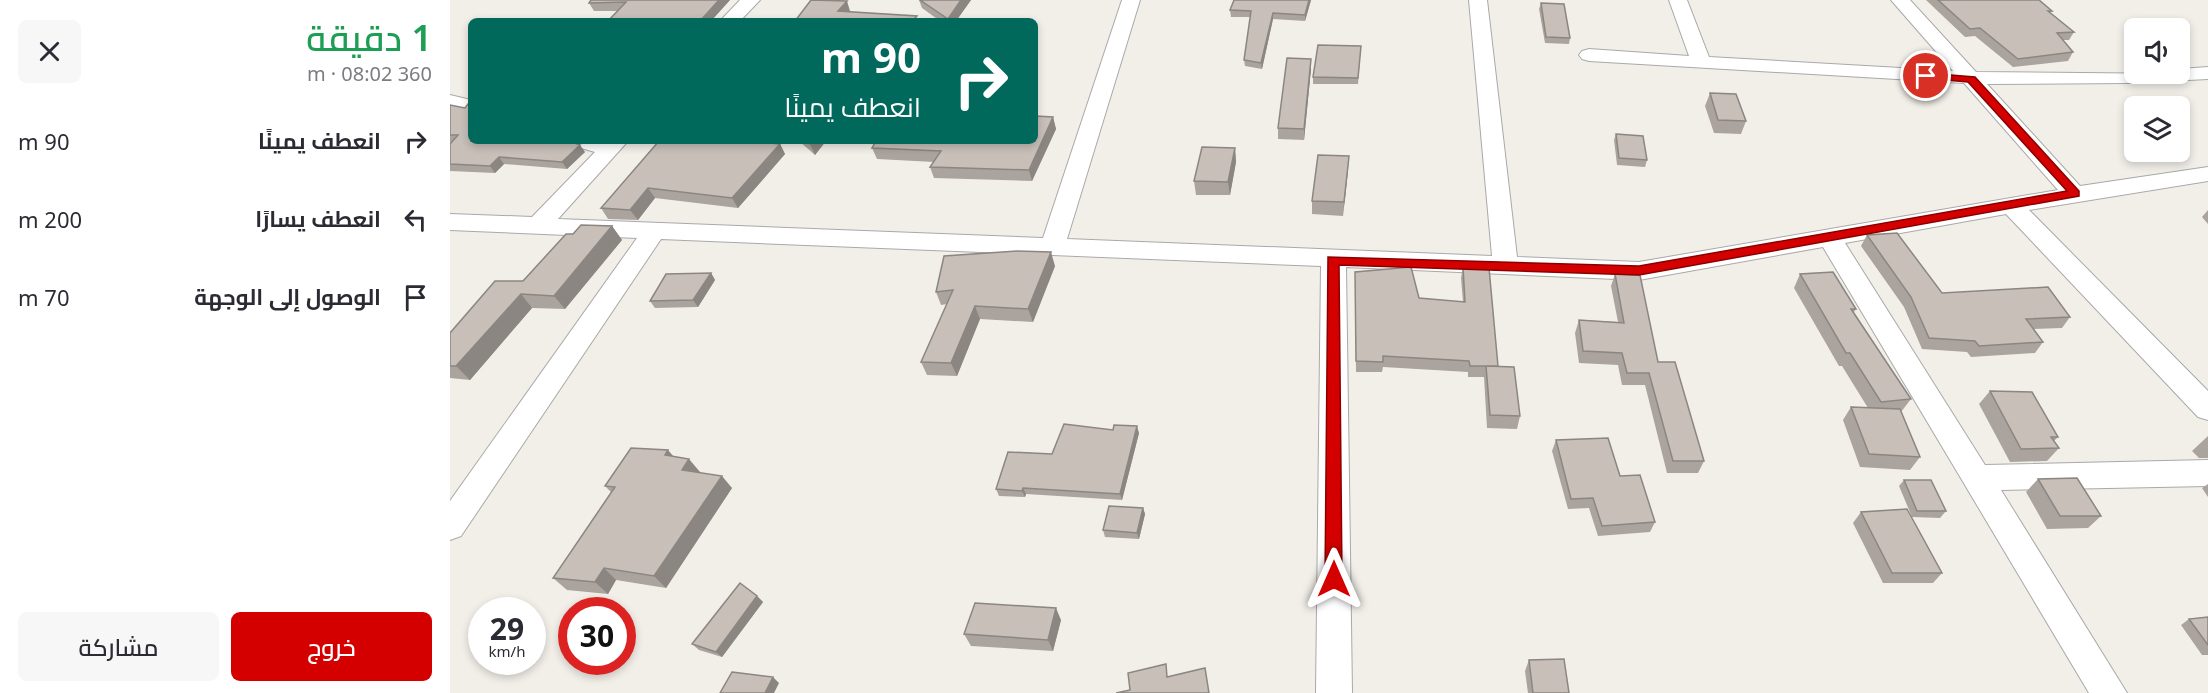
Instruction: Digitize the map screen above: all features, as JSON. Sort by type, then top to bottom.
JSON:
[{"type":"street","points":[[732,18],[751,0]]},
{"type":"street","points":[[1052,248],[1131,0]]},
{"type":"street","points":[[1478,0],[1505,266]]},
{"type":"street","points":[[1678,0],[1701,62]]},
{"type":"street","points":[[1900,0],[2075,194]]},
{"type":"street","points":[[1589,55],[1971,79],[2119,80],[2208,73]]},
{"type":"street","points":[[450,101],[468,106]]},
{"type":"street","points":[[540,225],[613,145]]},
{"type":"street","points":[[450,222],[1639,271],[2075,194],[2208,174]]},
{"type":"street","points":[[2011,205],[2208,409]]},
{"type":"street","points":[[450,526],[655,230]]},
{"type":"street","points":[[1829,237],[2109,693]]},
{"type":"street","points":[[1333,260],[1334,693]]},
{"type":"street","points":[[1977,478],[2208,473]]},
{"type":"building","points":[[591,0],[719,0],[703,18],[611,18],[626,2],[589,3]]},
{"type":"building","points":[[811,0],[847,1],[838,11],[917,16],[915,18],[797,18]]},
{"type":"building","points":[[920,0],[961,0],[947,18]]},
{"type":"building","points":[[1234,0],[1309,0],[1305,15],[1273,13],[1261,63],[1244,60],[1251,11],[1230,10]]},
{"type":"building","points":[[1938,0],[2039,0],[2052,11],[2048,11],[2074,32],[2057,33],[2073,52],[2018,59],[1980,28],[1970,29]]},
{"type":"building","points":[[1541,3],[1564,4],[1570,38],[1546,37]]},
{"type":"building","points":[[1318,45],[1361,46],[1358,78],[1313,77]]},
{"type":"building","points":[[1287,58],[1311,59],[1304,129],[1278,128]]},
{"type":"building","points":[[1710,93],[1736,94],[1746,121],[1718,120]]},
{"type":"building","points":[[468,104],[468,144],[580,145],[562,162],[499,157],[490,166],[450,164],[450,144],[458,135],[450,135],[450,105],[465,108]]},
{"type":"building","points":[[1038,116],[1053,117],[1029,170],[930,167],[941,151],[872,148],[874,144],[1038,144]]},
{"type":"building","points":[[1616,134],[1643,136],[1647,160],[1619,158]]},
{"type":"building","points":[[656,144],[780,144],[732,198],[648,188],[630,210],[601,208]]},
{"type":"building","points":[[1202,147],[1235,148],[1228,182],[1194,181]]},
{"type":"building","points":[[1318,155],[1349,156],[1344,202],[1312,201]]},
{"type":"building","points":[[581,225],[612,226],[554,296],[521,294],[456,366],[450,366],[450,333],[495,281],[523,281],[566,234],[573,234]]},
{"type":"building","points":[[1897,233],[1942,293],[2048,287],[2070,317],[2026,319],[2043,342],[1979,346],[1975,341],[1929,338],[1911,297],[1867,235]]},
{"type":"building","points":[[1017,251],[1051,252],[1028,309],[975,306],[951,363],[921,362],[953,290],[936,292],[944,256]]},
{"type":"building","points":[[1411,267],[1419,298],[1465,302],[1463,267],[1489,268],[1498,366],[1470,366],[1469,361],[1383,356],[1383,362],[1356,361],[1355,272]]},
{"type":"building","points":[[1833,272],[1856,309],[1851,309],[1911,399],[1881,402],[1850,353],[1846,353],[1800,274]]},
{"type":"building","points":[[711,273],[693,300],[650,301],[666,274]]},
{"type":"building","points":[[1615,274],[1640,275],[1658,362],[1675,362],[1704,461],[1673,461],[1649,373],[1627,373],[1622,353],[1583,351],[1579,320],[1624,323]]},
{"type":"building","points":[[1486,366],[1514,367],[1520,416],[1490,415]]},
{"type":"building","points":[[1990,391],[2032,392],[2058,437],[2051,437],[2059,448],[2021,449]]},
{"type":"building","points":[[1851,407],[1900,409],[1920,457],[1869,454]]},
{"type":"building","points":[[1064,424],[1113,430],[1114,425],[1137,426],[1120,494],[1023,488],[1022,491],[996,489],[1008,452],[1052,454]]},
{"type":"building","points":[[1608,438],[1620,476],[1640,475],[1655,522],[1602,526],[1593,498],[1571,499],[1556,440]]},
{"type":"building","points":[[631,448],[668,450],[665,455],[689,459],[682,470],[722,476],[654,576],[604,568],[595,582],[553,578],[615,487],[605,486]]},
{"type":"building","points":[[2077,478],[2101,516],[2060,516],[2038,479]]},
{"type":"building","points":[[1904,480],[1931,480],[1946,511],[1917,511]]},
{"type":"building","points":[[1109,506],[1143,508],[1137,533],[1103,530]]},
{"type":"building","points":[[1907,509],[1942,573],[1892,573],[1861,512]]},
{"type":"building","points":[[740,583],[757,596],[716,652],[692,644]]},
{"type":"building","points":[[975,603],[1056,608],[1048,640],[964,634]]},
{"type":"building","points":[[2208,617],[2208,645],[2189,619]]},
{"type":"building","points":[[1564,659],[1569,693],[1533,693],[1529,660]]},
{"type":"building","points":[[1166,664],[1167,677],[1205,668],[1209,693],[1116,693],[1130,690],[1128,673]]},
{"type":"building","points":[[732,672],[773,677],[765,693],[720,693]]},
{"type":"route","points":[[1334,579],[1333,260],[1639,271],[2075,194],[1971,79],[1926,76]]}]
